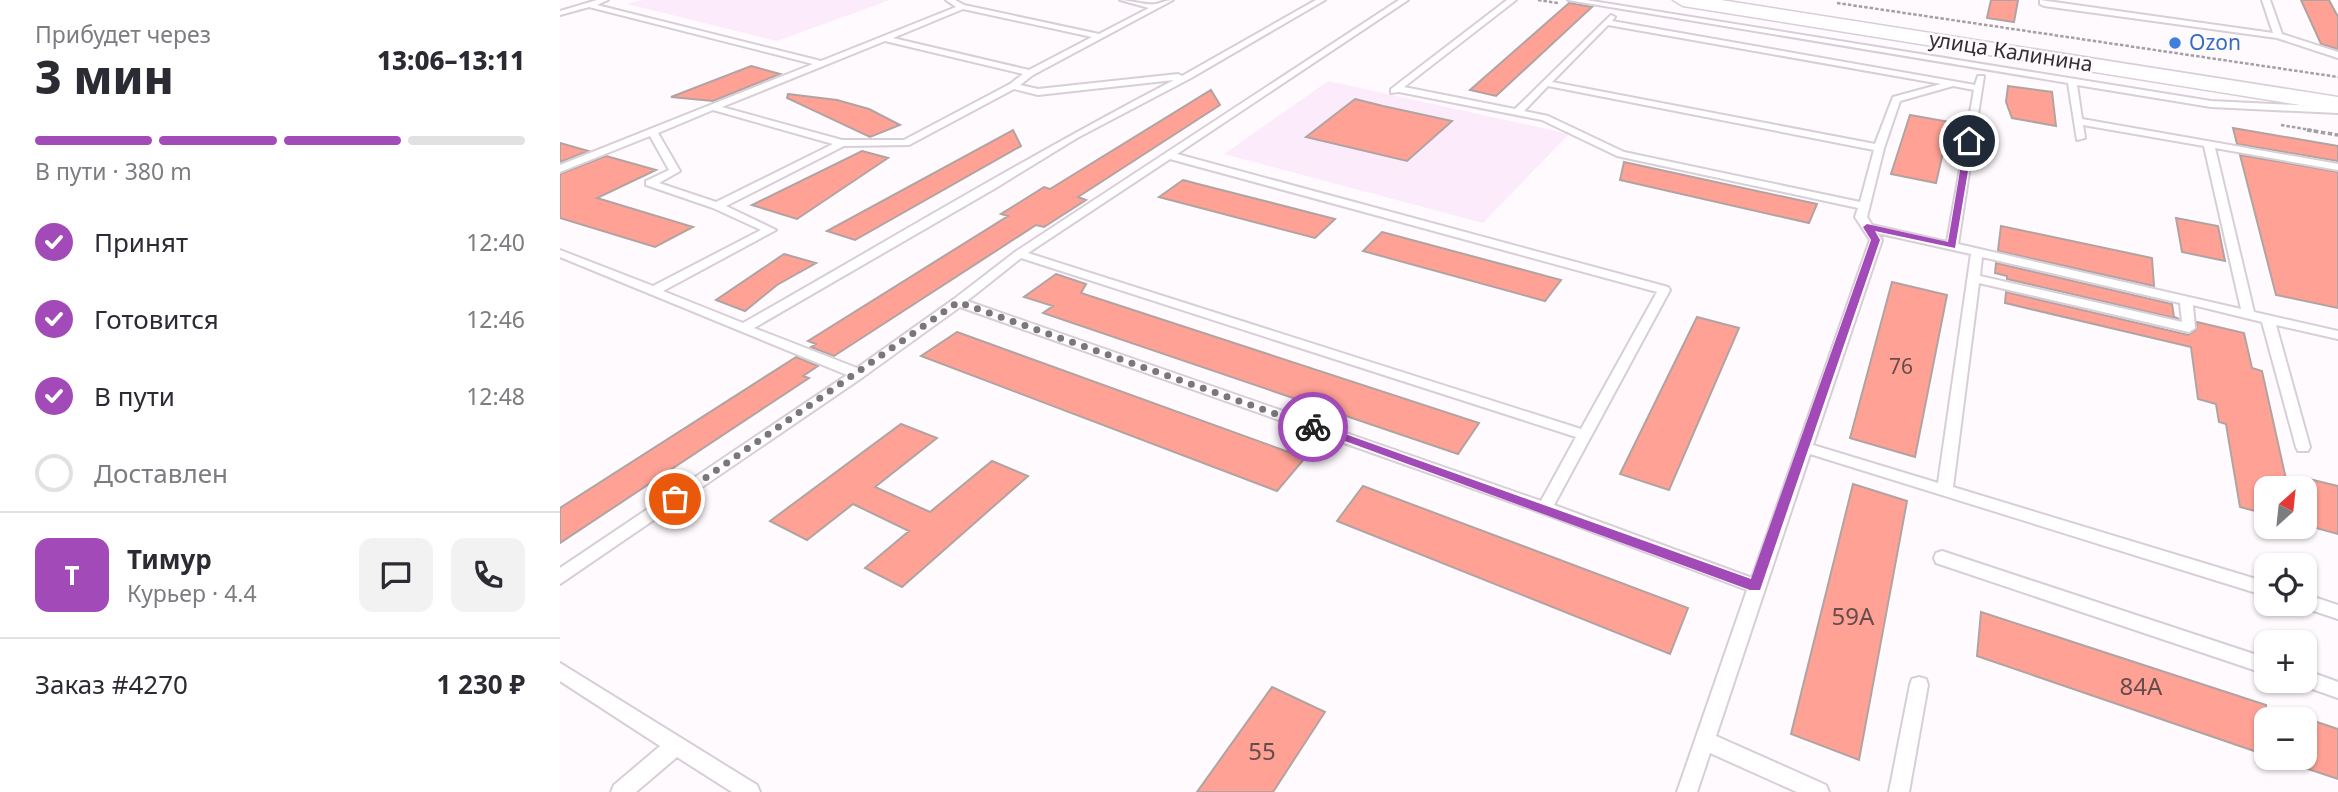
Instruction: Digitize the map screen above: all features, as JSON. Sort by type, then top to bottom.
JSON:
[{"type":"street","name":"улица Калинина","points":[[1683,0],[2338,104]]},
{"type":"lane","points":[[560,13],[604,0]]},
{"type":"lane","points":[[950,0],[962,7],[1099,36]]},
{"type":"lane","points":[[1124,0],[1156,6]]},
{"type":"lane","points":[[715,108],[842,143],[906,143],[1013,86],[1030,73],[1169,0]]},
{"type":"lane","points":[[744,328],[978,194],[1074,135],[1188,76],[1321,0]]},
{"type":"lane","points":[[560,577],[858,374],[1019,254],[1404,0]]},
{"type":"lane","points":[[1512,0],[1396,90],[1545,118],[1621,154],[1864,206]]},
{"type":"lane","points":[[1572,0],[2211,104],[2338,110]]},
{"type":"lane","points":[[2044,0],[2044,4],[2278,36],[2338,55]]},
{"type":"lane","points":[[2266,0],[2278,36]]},
{"type":"lane","points":[[589,5],[824,64]]},
{"type":"lane","points":[[560,169],[962,7]]},
{"type":"lane","points":[[1517,112],[1619,8]]},
{"type":"lane","points":[[1606,22],[1978,88]]},
{"type":"lane","points":[[887,39],[1030,73]]},
{"type":"lane","points":[[1952,246],[1981,68]]},
{"type":"lane","points":[[1013,86],[1038,92],[1188,76]]},
{"type":"lane","points":[[2072,82],[2080,138]]},
{"type":"lane","points":[[1545,83],[1879,148]]},
{"type":"lane","points":[[1687,792],[1755,586],[1876,240],[1861,217],[1879,148],[1896,99],[1955,83]]},
{"type":"lane","points":[[2077,121],[2338,167]]},
{"type":"lane","points":[[652,132],[675,171],[650,183],[717,206],[769,230],[653,291]]},
{"type":"lane","points":[[717,206],[842,143]]},
{"type":"lane","points":[[2209,145],[2248,314]]},
{"type":"lane","points":[[1171,156],[1664,290],[1545,508]]},
{"type":"lane","points":[[1867,227],[2338,335]]},
{"type":"lane","points":[[1945,490],[1978,252]]},
{"type":"lane","points":[[560,253],[858,374]]},
{"type":"lane","points":[[1019,254],[1584,435]]},
{"type":"lane","points":[[1974,278],[2189,328],[2186,300]]},
{"type":"lane","points":[[958,302],[1545,508],[1755,586]]},
{"type":"lane","points":[[2268,319],[2303,447]]},
{"type":"lane","points":[[1804,447],[2254,585]]},
{"type":"lane","points":[[1942,558],[2254,662]]},
{"type":"lane","points":[[2317,605],[2338,612]]},
{"type":"lane","points":[[560,671],[750,792]]},
{"type":"lane","points":[[2317,682],[2338,690]]},
{"type":"lane","points":[[1899,792],[1919,685]]},
{"type":"lane","points":[[1704,740],[1819,792]]},
{"type":"lane","points":[[621,792],[676,745]]},
{"type":"path","points":[[1831,2],[2338,77]]},
{"type":"shaded area","points":[[641,0],[890,0],[777,41],[627,4]]},
{"type":"shaded area","points":[[1328,81],[1569,134],[1483,223],[1224,154]]},
{"type":"building","points":[[1991,0],[2018,0],[2014,22],[1987,18]]},
{"type":"building","points":[[2301,0],[2329,0],[2338,17],[2338,49],[2321,44]]},
{"type":"building","points":[[1569,3],[1592,7],[1496,96],[1470,90]]},
{"type":"building","points":[[751,66],[780,74],[713,101],[671,97]]},
{"type":"building","points":[[2008,86],[2052,92],[2056,126],[2012,118],[2006,102]]},
{"type":"building","points":[[1211,90],[1220,105],[1078,197],[1086,200],[1044,227],[1036,225],[834,356],[811,347],[816,344],[808,341],[1008,216],[1001,214],[1044,187],[1050,189]]},
{"type":"building","points":[[788,94],[837,100],[869,109],[900,125],[870,137],[787,98]]},
{"type":"building","points":[[1355,99],[1452,121],[1407,161],[1306,137]]},
{"type":"building","points":[[1910,115],[1950,122],[1936,183],[1891,174]]},
{"type":"building","points":[[2233,128],[2338,146],[2338,161],[2237,144]]},
{"type":"building","points":[[1013,130],[1021,146],[855,240],[827,231]]},
{"type":"building","points":[[560,143],[588,151],[560,162]]},
{"type":"building","points":[[862,151],[888,158],[797,219],[752,205]]},
{"type":"building","points":[[2240,155],[2338,172],[2338,308],[2276,295]]},
{"type":"building","points":[[606,156],[656,170],[597,198],[693,227],[655,247],[560,218],[560,174]]},
{"type":"building","points":[[1624,162],[1817,204],[1809,223],[1620,180]]},
{"type":"building","points":[[1183,180],[1335,219],[1315,238],[1159,197]]},
{"type":"building","points":[[2176,218],[2218,226],[2225,261],[2182,252]]},
{"type":"building","points":[[2001,226],[2152,258],[2154,286],[1998,251]]},
{"type":"building","points":[[1382,232],[1561,280],[1545,301],[1363,251]]},
{"type":"building","points":[[784,254],[816,263],[777,285],[745,311],[716,300]]},
{"type":"building","points":[[1996,263],[2172,304],[2174,317],[2179,319],[2007,279],[2007,276],[1995,273]]},
{"type":"building","points":[[1056,274],[1086,284],[1081,293],[1479,423],[1458,454],[1043,313],[1053,306],[1024,297]]},
{"type":"building","points":[[1892,282],[1947,295],[1915,457],[1850,438]]},
{"type":"building","points":[[2006,292],[2188,335],[2196,330],[2197,322],[2244,333],[2252,368],[2262,371],[2285,476],[2254,476],[2254,511],[2240,507],[2226,424],[2219,422],[2216,404],[2198,399],[2191,347],[2005,303]]},
{"type":"building","points":[[1697,317],[1739,328],[1669,490],[1620,474]]},
{"type":"building","points":[[957,332],[1305,458],[1277,491],[921,356]]},
{"type":"building","points":[[796,357],[818,366],[803,376],[809,378],[560,543],[560,508]]},
{"type":"building","points":[[901,424],[937,438],[875,487],[930,512],[992,461],[1028,476],[902,587],[865,568],[909,531],[853,504],[807,540],[770,521]]},
{"type":"building","points":[[2317,481],[2338,486],[2338,534],[2317,528]]},
{"type":"building","points":[[1853,484],[1907,501],[1859,760],[1791,734]]},
{"type":"building","points":[[1363,486],[1688,608],[1670,654],[1337,521]]},
{"type":"building","points":[[1981,612],[2266,707],[2254,707],[2254,751],[1977,656]]},
{"type":"building","points":[[1272,687],[1325,712],[1273,792],[1197,792]]},
{"type":"building","points":[[2317,722],[2338,729],[2338,779],[2311,770],[2317,770]]},
{"type":"way so far","points":[[675,499],[958,302],[1313,427]]},
{"type":"place","name":"Ozon","points":[[2175,43]]},
{"type":"route","points":[[1313,427],[1545,508],[1755,586],[1876,240],[1867,227],[1952,246],[1969,141]]}]
